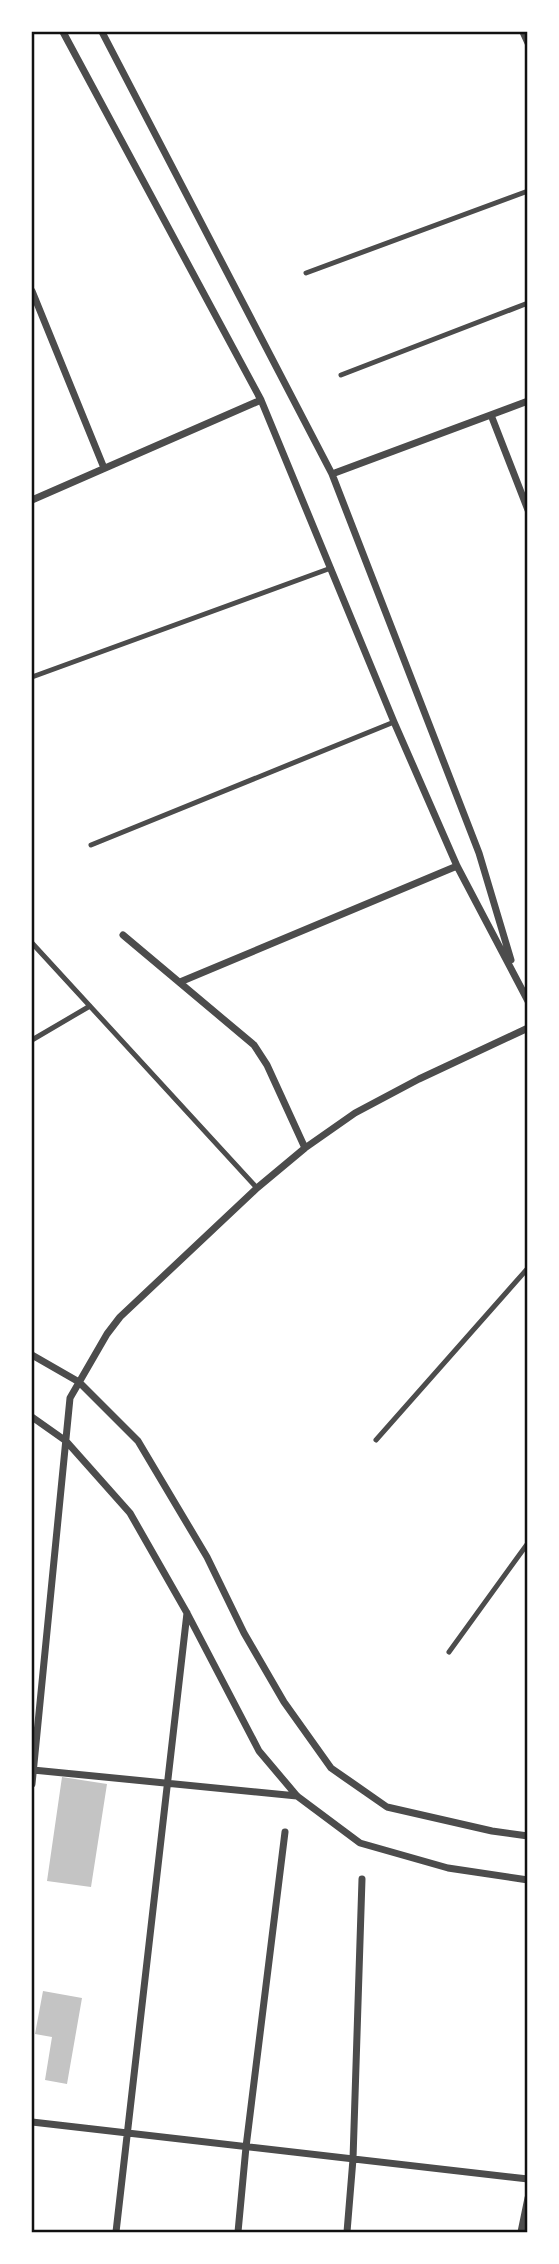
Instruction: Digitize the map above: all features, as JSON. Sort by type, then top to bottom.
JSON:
[{"type":"street","points":[[63,32],[261,400],[394,722],[457,866],[527,1001]]},
{"type":"street","points":[[102,32],[332,474],[479,853],[515,974]]},
{"type":"street","points":[[523,32],[527,43]]},
{"type":"street","points":[[32,291],[104,468]]},
{"type":"street","points":[[32,500],[261,400]]},
{"type":"street","points":[[332,474],[527,401]]},
{"type":"street","points":[[491,415],[527,510]]},
{"type":"street","points":[[180,982],[457,866]]},
{"type":"street","points":[[122,935],[254,1045],[267,1065],[305,1148]]},
{"type":"street","points":[[32,1784],[70,1398],[107,1334],[120,1317],[257,1188],[305,1148],[355,1114],[408,1084],[527,1028]]},
{"type":"street","points":[[32,1355],[79,1382],[138,1441],[207,1557],[244,1633],[284,1702],[331,1768],[387,1807],[492,1831],[527,1836]]},
{"type":"street","points":[[32,1417],[66,1441],[130,1513],[187,1613],[258,1751],[297,1796],[360,1843],[448,1868],[527,1880]]},
{"type":"street","points":[[116,2232],[187,1613]]},
{"type":"street","points":[[33,1770],[297,1796]]},
{"type":"street","points":[[238,2232],[285,1832]]},
{"type":"street","points":[[347,2232],[353,2159],[362,1879]]},
{"type":"street","points":[[32,2122],[527,2179]]},
{"type":"street","points":[[521,2232],[527,2198]]},
{"type":"lane","points":[[306,273],[527,191]]},
{"type":"lane","points":[[341,375],[527,303]]},
{"type":"lane","points":[[32,677],[331,568]]},
{"type":"lane","points":[[91,845],[394,722]]},
{"type":"lane","points":[[32,943],[257,1188]]},
{"type":"lane","points":[[32,1040],[90,1006]]},
{"type":"lane","points":[[376,1440],[527,1268]]},
{"type":"lane","points":[[449,1652],[527,1543]]},
{"type":"building","points":[[62,1777],[107,1784],[91,1887],[47,1881]]},
{"type":"building","points":[[43,1991],[82,1998],[67,2084],[45,2080],[52,2037],[35,2034]]}]
